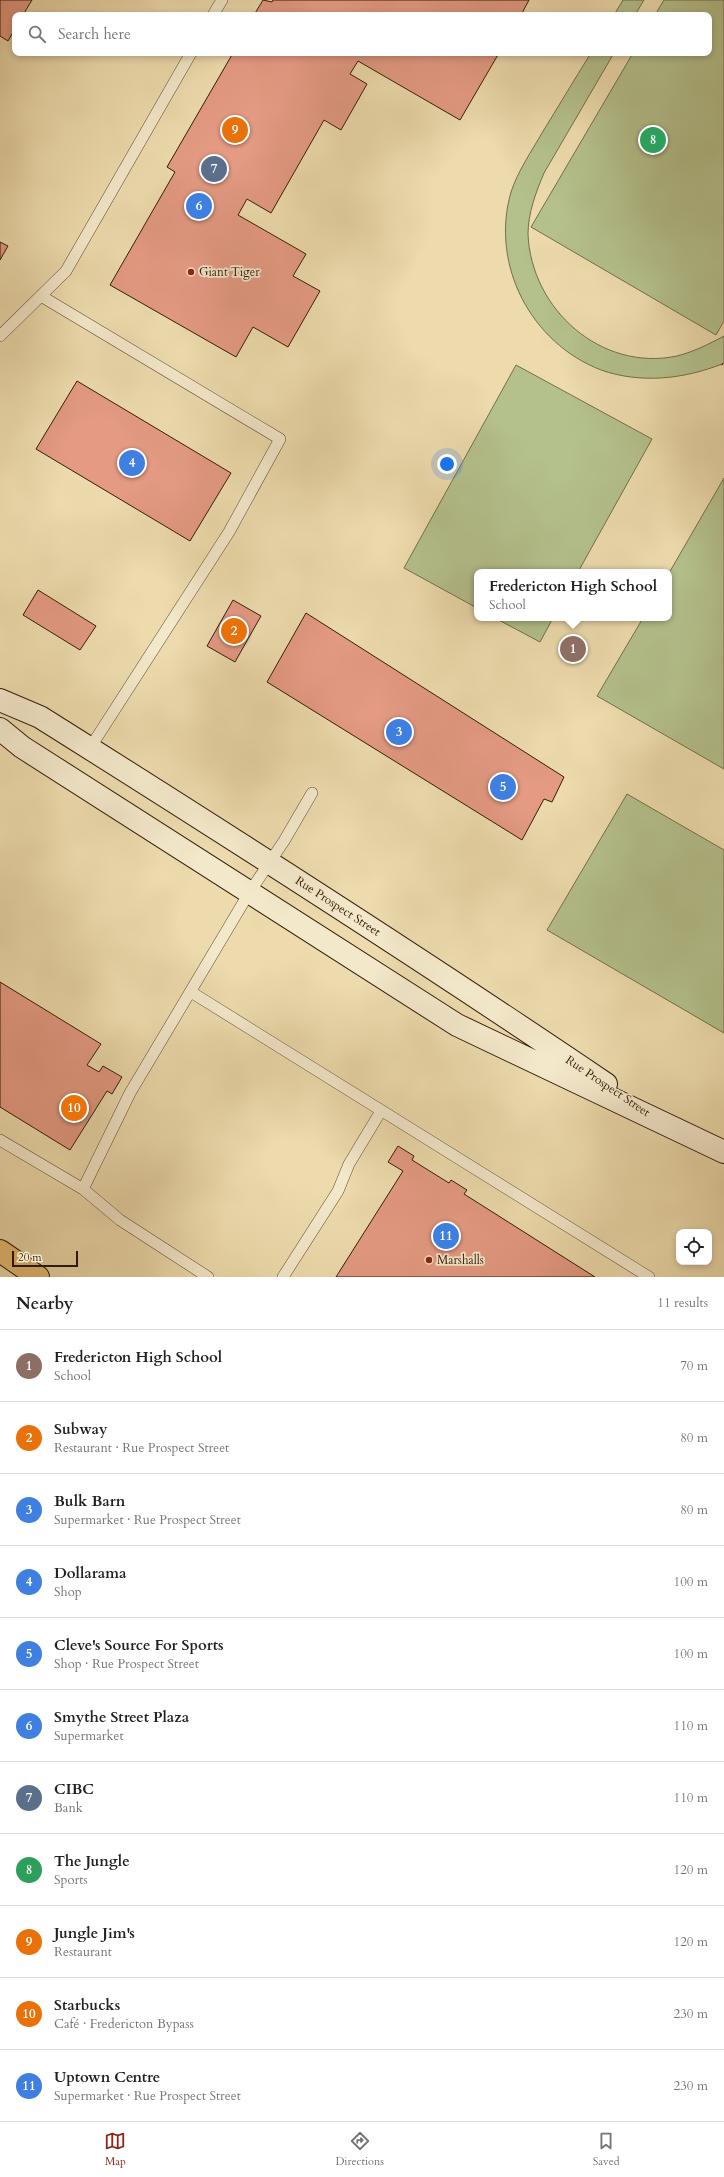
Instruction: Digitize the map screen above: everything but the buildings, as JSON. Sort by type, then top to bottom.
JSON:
[{"type":"highway","points":[[0,1251],[38,1277]]},
{"type":"main road","name":"Rue Prospect Street","points":[[0,700],[40,717],[269,861],[477,996],[668,1126]]},
{"type":"main road","name":"Rue Prospect Street","points":[[0,729],[22,747],[457,1025],[724,1152]]},
{"type":"lane","points":[[215,12],[222,0]]},
{"type":"lane","points":[[0,336],[66,272],[189,56]]},
{"type":"lane","points":[[41,296],[280,439],[229,532],[90,748]]},
{"type":"lane","points":[[83,1189],[130,1093],[249,893],[269,861],[284,841],[312,792]]},
{"type":"lane","points":[[191,992],[649,1277]]},
{"type":"lane","points":[[283,1277],[338,1191],[349,1164],[381,1111]]},
{"type":"lane","points":[[0,1140],[83,1189],[120,1220],[208,1277]]},
{"type":"green space","points":[[623,0],[644,0],[637,12],[616,12]]},
{"type":"green space","points":[[664,0],[724,0],[724,321],[716,335],[531,227],[631,56],[712,56],[712,12],[657,12]]},
{"type":"green space","points":[[589,56],[612,56],[544,173],[535,195],[528,226],[532,261],[542,287],[556,310],[575,329],[597,344],[622,354],[649,358],[677,356],[701,348],[724,336],[724,363],[693,373],[662,378],[631,377],[616,374],[601,370],[576,358],[554,341],[536,321],[522,298],[512,273],[506,247],[506,220],[511,192],[517,177]]},
{"type":"green space","points":[[516,365],[652,439],[580,569],[474,569],[474,606],[404,568]]},
{"type":"green space","points":[[724,478],[724,769],[597,696],[641,621],[672,621],[671,569]]},
{"type":"green space","points":[[501,621],[551,621],[540,642]]},
{"type":"green space","points":[[627,794],[724,850],[724,1033],[547,930]]},
{"type":"place","name":"Jungle Jim's","points":[[235,130]]},
{"type":"place","name":"The Jungle","points":[[653,140]]},
{"type":"place","name":"CIBC","points":[[214,169]]},
{"type":"place","name":"Smythe Street Plaza","points":[[199,206]]},
{"type":"place","name":"Giant Tiger","points":[[191,272]]},
{"type":"place","name":"Dollarama","points":[[132,463]]},
{"type":"place","name":"Subway","points":[[234,631]]},
{"type":"place","name":"Fredericton High School","points":[[573,649]]},
{"type":"place","name":"Bulk Barn","points":[[399,732]]},
{"type":"place","name":"Cleve's Source For Sports","points":[[503,787]]},
{"type":"place","name":"Starbucks","points":[[74,1108]]},
{"type":"place","name":"Uptown Centre","points":[[446,1236]]},
{"type":"place","name":"Marshalls","points":[[429,1260]]}]
